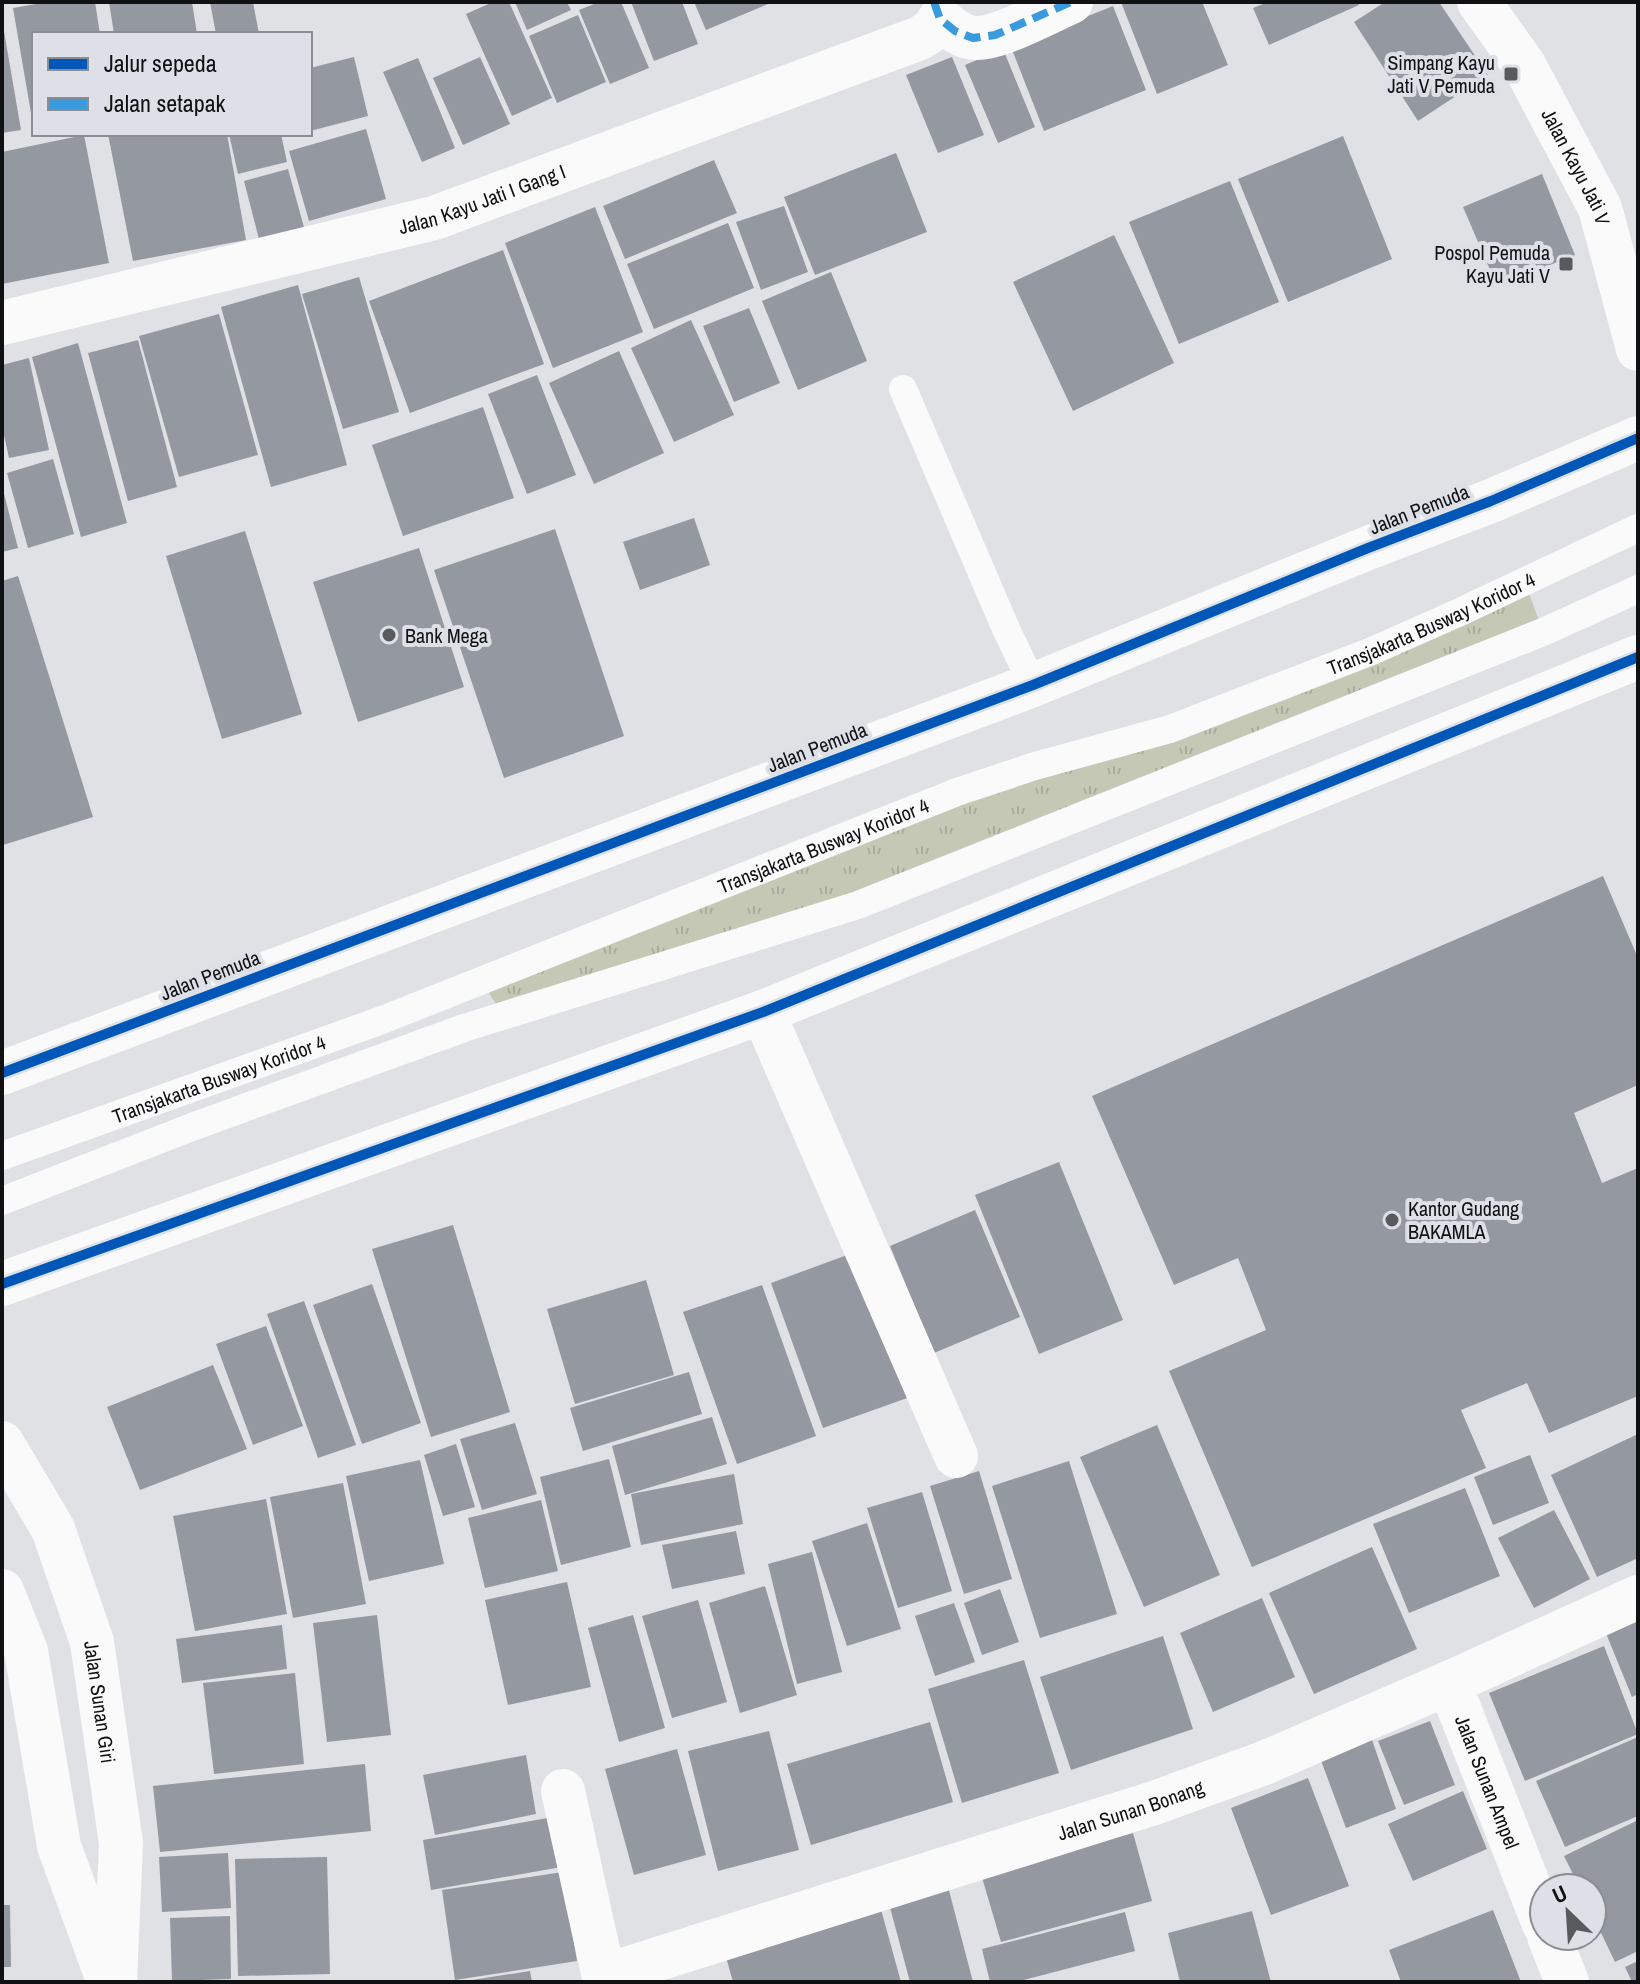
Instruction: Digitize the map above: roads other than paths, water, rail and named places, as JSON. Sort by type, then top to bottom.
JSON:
[{"type":"street","points":[[937,11],[955,31],[973,38],[995,35],[1071,2]]},
{"type":"street","name":"Jalan Kayu Jati V","points":[[1479,2],[1524,65],[1600,208],[1638,349]]},
{"type":"street","name":"Jalan Kayu Jati I Gang I","points":[[2,323],[434,218],[920,38],[932,30],[937,11]]},
{"type":"street","name":"Jalan Pemuda","points":[[2,1073],[1033,685],[1491,501],[1638,438]]},
{"type":"street","points":[[2,1284],[763,1012],[1638,657]]},
{"type":"street","points":[[763,1012],[956,1456]]},
{"type":"street","name":"Jalan Sunan Giri","points":[[2,1443],[53,1529],[92,1642],[121,1843],[115,1982]]},
{"type":"street","points":[[2,1591],[26,1651],[59,1846],[109,1982]]},
{"type":"street","name":"Jalan Sunan Bonang","points":[[604,1979],[1154,1803],[1264,1763],[1638,1597]]},
{"type":"street","name":"Jalan Sunan Ampel","points":[[1449,1683],[1528,1883]]},
{"type":"street","points":[[563,1791],[604,1979]]},
{"type":"street","points":[[1555,1952],[1567,1982]]},
{"type":"lane","points":[[903,389],[1033,685]]},
{"type":"lane","name":"Transjakarta Busway Koridor 4","points":[[2,1156],[382,1020],[957,792],[1035,766],[1170,729],[1372,651],[1638,528]]},
{"type":"lane","name":"Transjakarta Busway Koridor 4","points":[[2,1201],[192,1127],[464,1028],[858,905],[1543,632],[1638,589]]},
{"type":"place","name":"Simpang Kayu Jati V Pemuda","points":[[1511,74]]},
{"type":"place","name":"Pospol Pemuda Kayu Jati V","points":[[1566,264]]},
{"type":"place","name":"Bank Mega","points":[[389,635]]},
{"type":"place","name":"Kantor Gudang BAKAMLA","points":[[1392,1220]]}]
